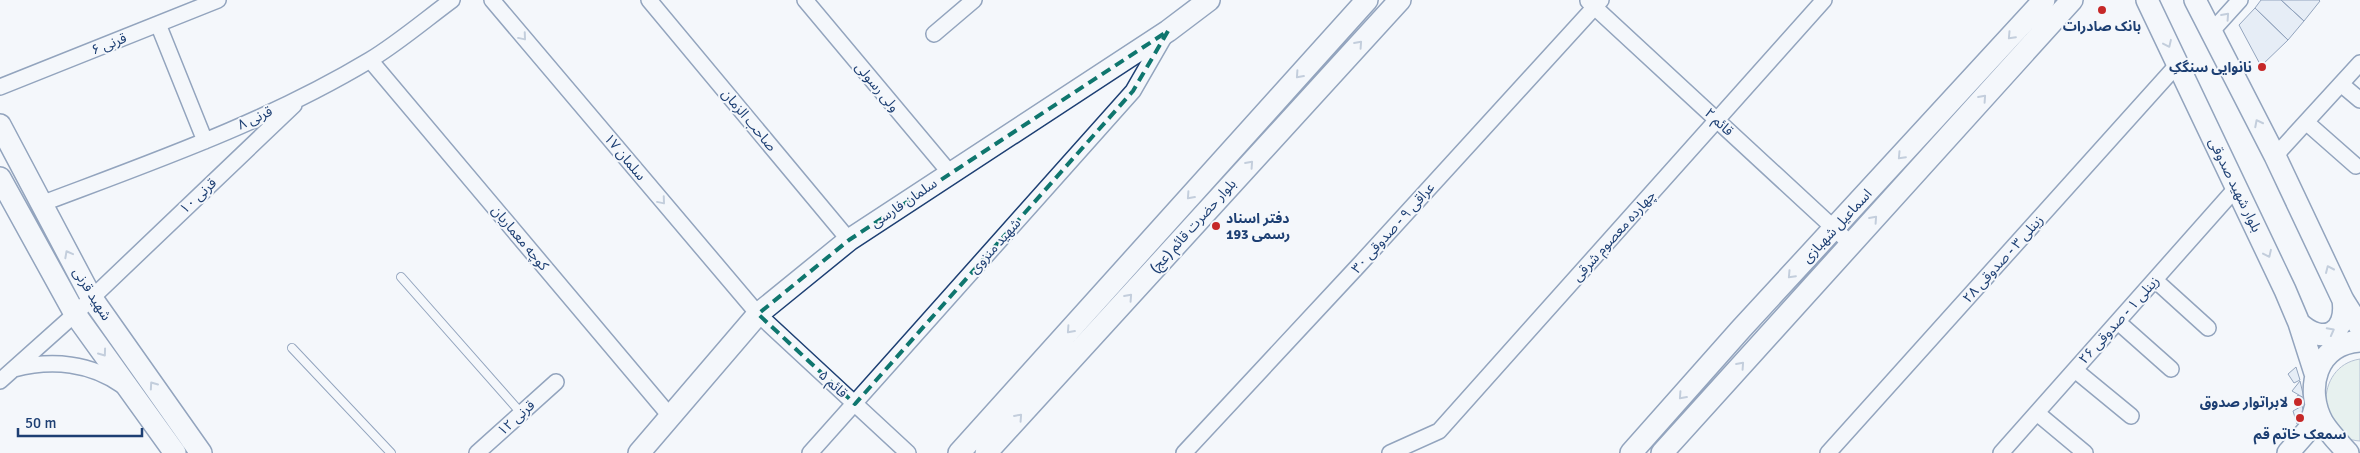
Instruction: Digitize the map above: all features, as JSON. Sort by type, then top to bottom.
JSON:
[{"type":"main road","name":"سلمان فارسی","points":[[639,453],[758,314],[849,240],[1168,31],[1209,0]]},
{"type":"main road","name":"بلوار حضرت قائم (عج)","points":[[959,453],[1367,0]]},
{"type":"main road","name":"بلوار حضرت قائم (عج)","points":[[986,453],[1400,0]]},
{"type":"main road","name":"اسماعیل شهبازی","points":[[1631,453],[2044,0]]},
{"type":"main road","name":"اسماعیل شهبازی","points":[[1662,453],[2072,0]]},
{"type":"main road","name":"بلوار شهید صدوقی","points":[[2147,0],[2299,323],[2315,373],[2316,405]]},
{"type":"main road","points":[[2195,0],[2275,156],[2342,300],[2360,327]]},
{"type":"main road","name":"شهید قرنی","points":[[0,125],[91,297],[201,453]]},
{"type":"main road","name":"شهید قرنی","points":[[0,178],[75,314],[175,453]]},
{"type":"main road","points":[[2299,323],[2310,333],[2324,335],[2331,332],[2338,328],[2345,315],[2342,300]]},
{"type":"main road","points":[[2315,373],[2327,356],[2340,347],[2360,341]]},
{"type":"main road","points":[[2288,453],[2309,429],[2316,405]]},
{"type":"main road","points":[[2316,405],[2324,423],[2348,453]]},
{"type":"street","name":"قرنی ۶","points":[[0,87],[218,0]]},
{"type":"street","name":"قرنی ۸","points":[[41,204],[205,141],[304,95],[370,60],[452,0]]},
{"type":"street","name":"سلمان ۱۷","points":[[492,0],[758,314]]},
{"type":"street","name":"صاحب الزمان","points":[[649,0],[849,240]]},
{"type":"street","name":"ولی رسولی","points":[[805,0],[950,173]]},
{"type":"street","name":"چهارده معصوم شرقی","points":[[1390,453],[1439,431],[1824,0]]},
{"type":"street","points":[[2211,32],[2240,0]]},
{"type":"street","points":[[934,34],[971,1]]},
{"type":"street","name":"قائم ۲","points":[[1594,2],[1717,120],[1851,244]]},
{"type":"street","name":"عراقی ۹ - صدوقی ۳۰","points":[[1184,453],[1360,265],[1594,2]]},
{"type":"street","points":[[158,24],[205,141]]},
{"type":"street","name":"شهید منزوی","points":[[810,453],[1133,91],[1168,31]]},
{"type":"street","name":"کوچه معماریان","points":[[370,60],[670,416]]},
{"type":"street","points":[[2275,156],[2360,63]]},
{"type":"street","name":"زینلی ۳ - صدوقی ۲۸","points":[[1828,453],[2178,65]]},
{"type":"street","points":[[2341,84],[2360,100]]},
{"type":"street","name":"قرنی ۱۰","points":[[0,381],[75,314],[304,95]]},
{"type":"street","points":[[2306,122],[2356,166]]},
{"type":"street","name":"زینلی ۱ - صدوقی ۲۶","points":[[2001,453],[2237,188]]},
{"type":"street","points":[[2155,280],[2208,328]]},
{"type":"street","name":"قائم ۵","points":[[758,314],[908,453]]},
{"type":"street","points":[[2118,322],[2171,369]]},
{"type":"street","points":[[13,369],[46,363],[80,366],[108,377],[133,394]]},
{"type":"street","points":[[2075,370],[2131,416]]},
{"type":"street","name":"قرنی ۱۲","points":[[477,453],[556,382]]},
{"type":"street","points":[[2037,413],[2085,453]]},
{"type":"lane","points":[[401,277],[522,413]]},
{"type":"lane","points":[[292,348],[390,453]]},
{"type":"highlighted area","points":[[1168,31],[1133,91],[855,404],[758,314],[849,240]]},
{"type":"shaded area","points":[[2360,359],[2360,441],[2345,437],[2335,428],[2328,416],[2326,402],[2328,387],[2334,374],[2345,364]]},
{"type":"building","points":[[2261,0],[2281,0],[2304,21],[2288,40],[2255,8]]},
{"type":"building","points":[[2281,0],[2319,0],[2320,1],[2304,21]]},
{"type":"building","points":[[2255,8],[2288,40],[2261,66],[2239,25]]},
{"type":"building","points":[[2296,367],[2300,380],[2294,383],[2288,374]]},
{"type":"building","points":[[2300,381],[2304,398],[2292,391]]},
{"type":"building","name":"لابراتوار صدوق","points":[[2298,395],[2304,399],[2299,407],[2293,404]]},
{"type":"building","name":"سمعک خاتم قم","points":[[2302,406],[2307,424],[2297,424],[2293,411]]},
{"type":"place","name":"بانک صادرات","points":[[2102,10]]},
{"type":"place","name":"نانوایی سنگکِ","points":[[2262,67]]},
{"type":"place","name":"دفتر اسناد رسمی 193","points":[[1216,226]]},
{"type":"place","name":"لابراتوار صدوق","points":[[2298,402]]},
{"type":"place","name":"سمعک خاتم قم","points":[[2300,418]]}]
